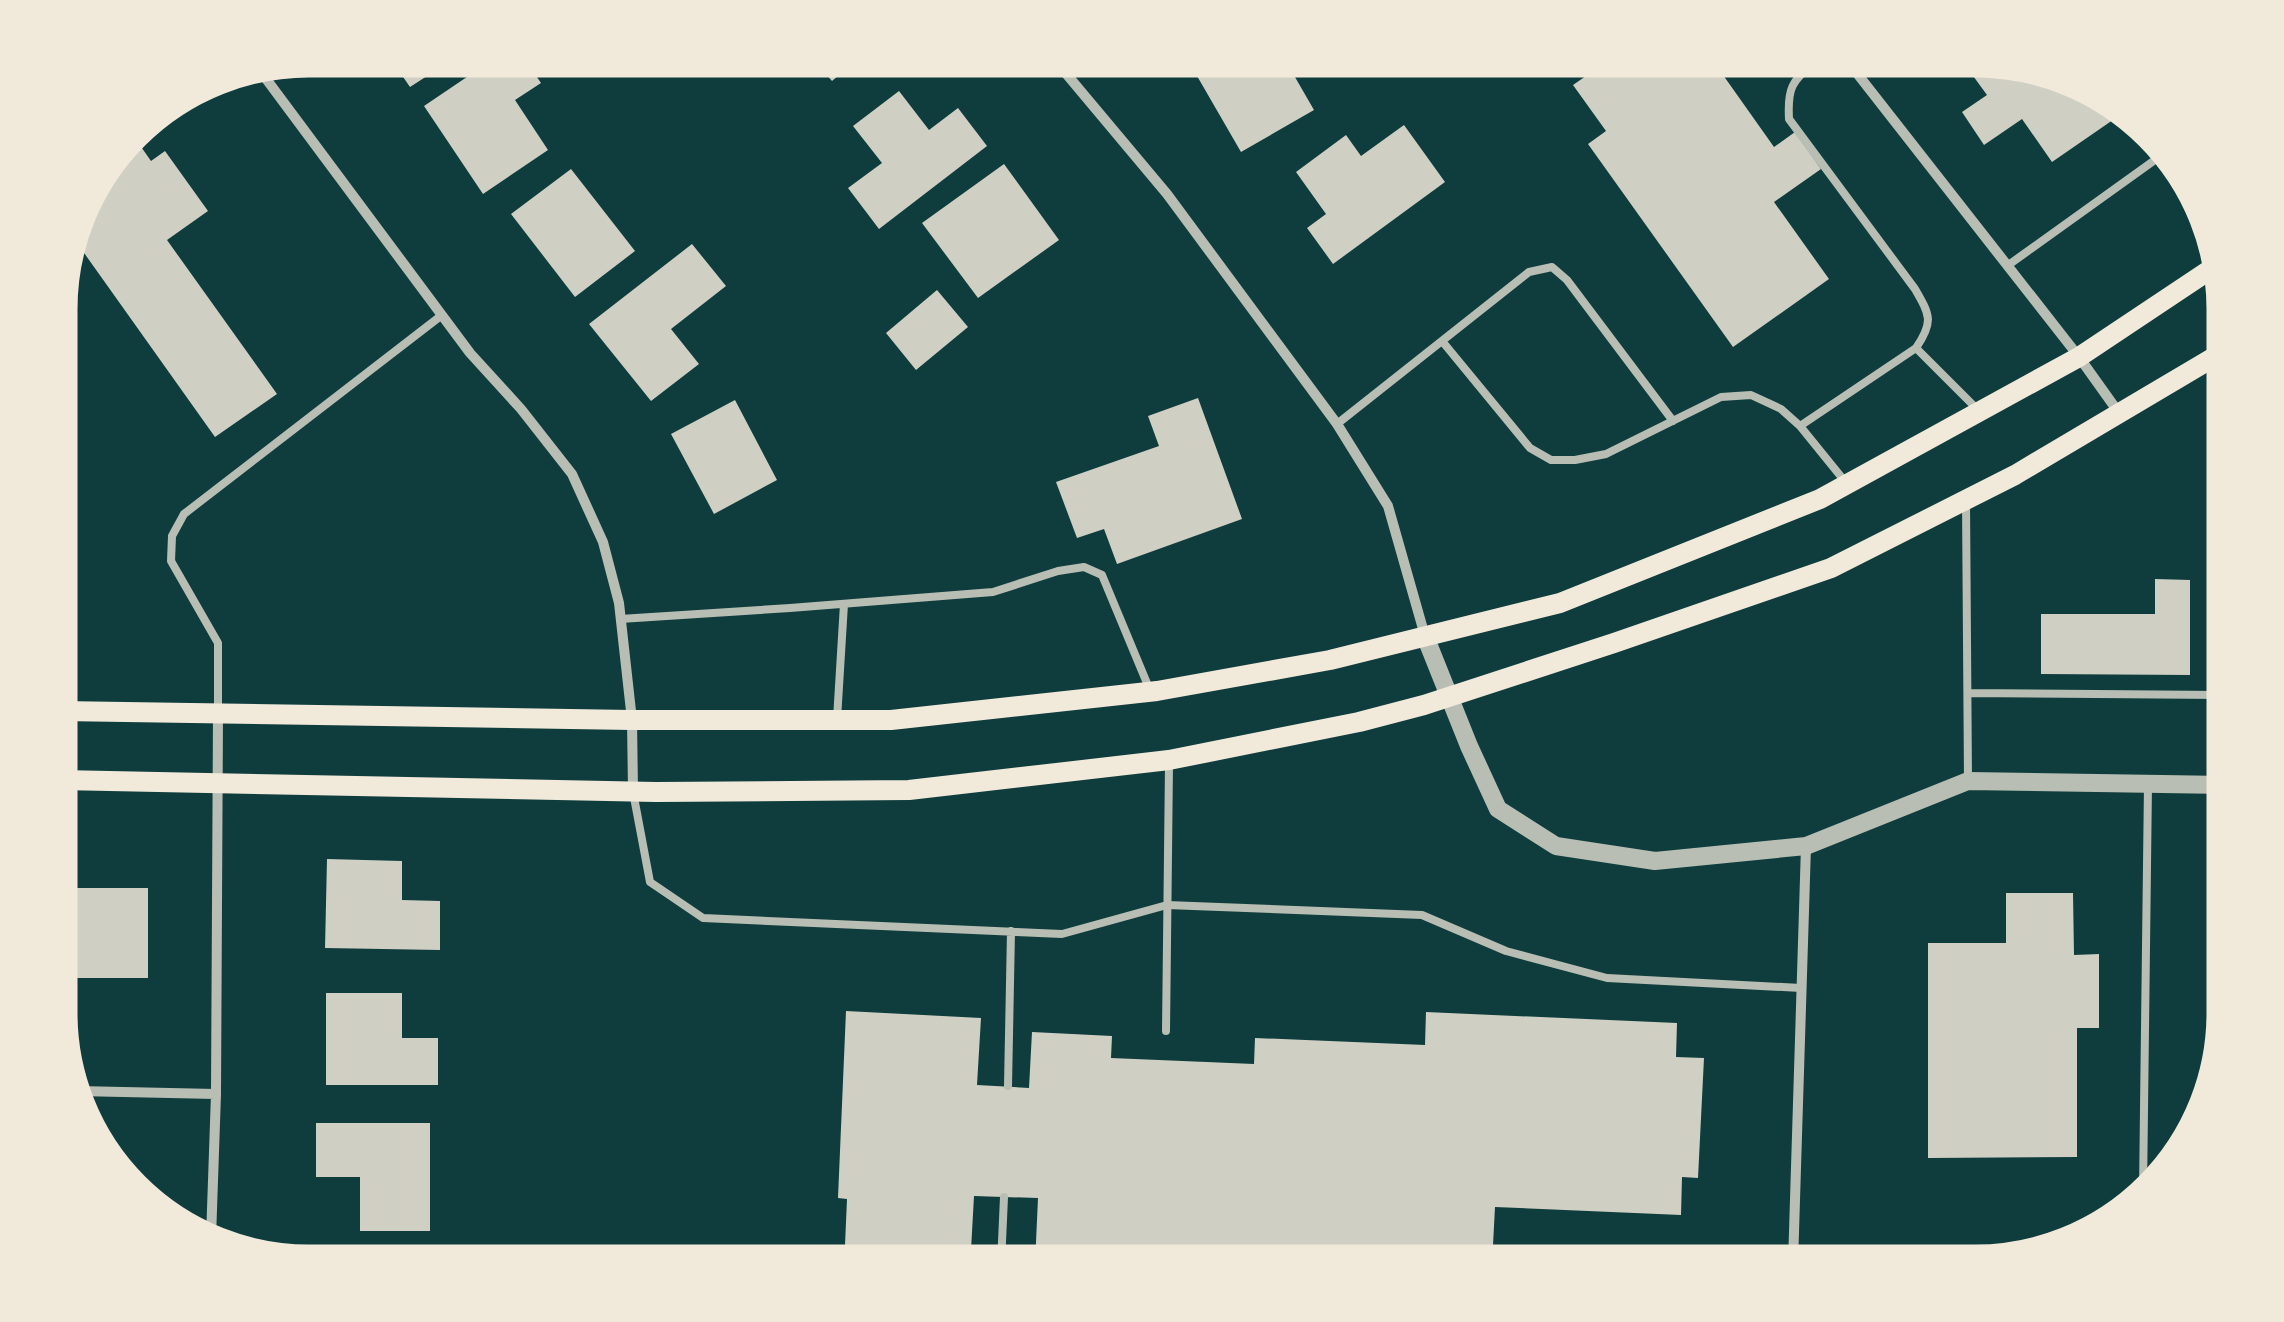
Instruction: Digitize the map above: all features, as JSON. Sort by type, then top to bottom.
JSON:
[{"type":"main road","points":[[75,711],[891,720],[1150,692],[1330,660],[1560,603],[1820,499],[2078,357],[2205,274]]},
{"type":"main road","points":[[75,780],[632,791],[908,790],[1169,760],[1359,722],[1449,696],[1831,568],[2015,475],[2208,361]]},
{"type":"street","points":[[1067,75],[1168,194],[1337,424],[1388,506],[1425,636],[1498,808],[1556,846],[1655,860],[1806,846],[1968,781],[2208,785]]},
{"type":"street","points":[[1858,75],[2120,413]]},
{"type":"street","points":[[267,79],[470,352],[521,408],[572,474],[603,542],[619,603],[632,720],[632,791]]},
{"type":"street","points":[[211,1225],[218,714]]},
{"type":"street","points":[[1794,1246],[1806,846]]},
{"type":"street","points":[[89,1091],[216,1094]]},
{"type":"lane","points":[[1800,426],[1916,348],[1928,330],[1927,310],[1915,289],[1789,119],[1788,99],[1793,82],[1801,75]]},
{"type":"lane","points":[[2007,266],[2155,160]]},
{"type":"lane","points":[[1337,424],[1529,272],[1552,267],[1567,280],[1673,421]]},
{"type":"lane","points":[[218,714],[218,643],[170,561],[172,536],[184,514],[442,315]]},
{"type":"lane","points":[[1442,341],[1530,448],[1551,460],[1606,454],[1721,397],[1751,395],[1781,408],[1847,484]]},
{"type":"lane","points":[[1916,348],[1980,411]]},
{"type":"lane","points":[[1966,500],[1968,781]]},
{"type":"lane","points":[[620,618],[993,592],[1084,566],[1102,575],[1150,692]]},
{"type":"lane","points":[[837,720],[844,604]]},
{"type":"lane","points":[[1968,693],[2208,695]]},
{"type":"lane","points":[[1166,1031],[1169,760]]},
{"type":"lane","points":[[2143,1174],[2148,784]]},
{"type":"lane","points":[[632,791],[650,882],[703,918],[1062,934],[1168,905],[1422,914],[1506,951],[1607,978],[1801,988]]},
{"type":"lane","points":[[1008,1086],[1011,931]]},
{"type":"lane","points":[[1003,1247],[1004,1197]]},
{"type":"building","points":[[402,75],[429,75],[410,87]]},
{"type":"building","points":[[470,75],[536,75],[541,83],[515,100],[548,150],[483,194],[424,106]]},
{"type":"building","points":[[1196,75],[1294,75],[1314,110],[1241,152]]},
{"type":"building","points":[[1587,75],[1723,75],[1774,147],[1795,132],[1821,169],[1774,202],[1829,279],[1733,347],[1588,144],[1606,131],[1573,85]]},
{"type":"building","points":[[1972,75],[2035,83],[2092,106],[2113,120],[2052,162],[2022,119],[1984,145],[1962,112],[1987,95]]},
{"type":"building","points":[[899,91],[929,130],[958,108],[987,146],[879,229],[848,188],[882,163],[853,126]]},
{"type":"building","points":[[1404,125],[1445,182],[1333,264],[1307,228],[1326,214],[1296,172],[1346,135],[1361,156]]},
{"type":"building","points":[[141,147],[151,161],[165,151],[208,211],[167,240],[277,394],[215,437],[83,251],[106,192]]},
{"type":"building","points":[[1004,164],[1059,240],[978,298],[922,223]]},
{"type":"building","points":[[571,169],[635,251],[575,297],[511,214]]},
{"type":"building","points":[[692,244],[726,286],[671,329],[699,364],[651,401],[589,324]]},
{"type":"building","points":[[937,290],[968,327],[916,370],[886,333]]},
{"type":"building","points":[[1198,398],[1242,519],[1117,564],[1104,529],[1077,538],[1056,482],[1159,446],[1148,416]]},
{"type":"building","points":[[735,400],[777,480],[714,514],[671,434]]},
{"type":"building","points":[[2155,579],[2190,580],[2190,675],[2041,674],[2041,614],[2155,614]]},
{"type":"building","points":[[327,859],[402,861],[402,900],[440,901],[440,950],[325,948]]},
{"type":"building","points":[[75,888],[148,888],[148,978],[75,978]]},
{"type":"building","points":[[2006,893],[2073,893],[2074,955],[2099,954],[2099,1028],[2077,1028],[2077,1157],[1928,1158],[1928,943],[2006,943]]},
{"type":"building","points":[[326,993],[402,993],[402,1038],[438,1038],[438,1085],[326,1085]]},
{"type":"building","points":[[846,1011],[981,1018],[977,1085],[1029,1088],[1032,1032],[1112,1036],[1111,1058],[1254,1064],[1255,1038],[1425,1045],[1426,1012],[1677,1023],[1676,1057],[1704,1058],[1698,1178],[1682,1177],[1681,1215],[1495,1207],[1493,1246],[1036,1247],[1038,1198],[974,1196],[971,1247],[845,1245],[847,1199],[838,1198]]},
{"type":"building","points":[[316,1123],[430,1123],[430,1231],[360,1231],[360,1177],[316,1177]]}]
